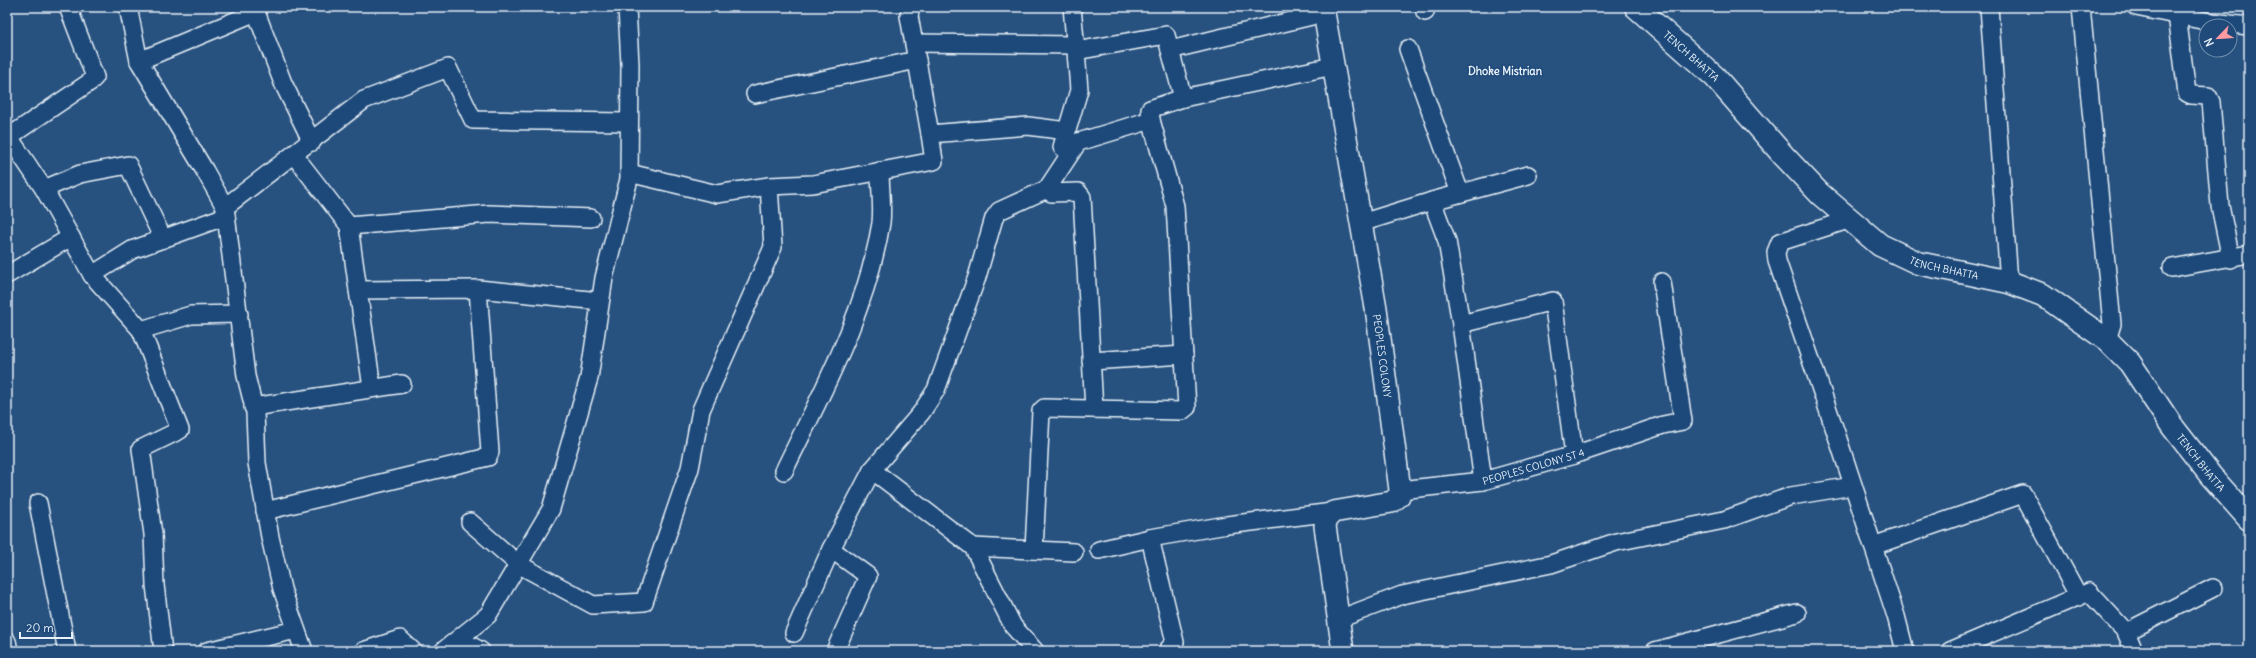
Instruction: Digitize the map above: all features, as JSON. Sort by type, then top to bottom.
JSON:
[{"type":"main road","name":"TENCH BHATTA","points":[[1636,7],[1715,76],[1784,156],[1820,194],[1848,220],[1880,245],[1918,263],[2009,282],[2042,295],[2107,340],[2130,363],[2172,426],[2211,476],[2249,519]]},
{"type":"street","points":[[68,7],[95,77],[90,82],[8,137],[44,189],[92,275],[141,330],[180,430],[141,449],[153,534],[155,585],[163,651]]},
{"type":"street","points":[[128,7],[139,61],[206,171],[225,211],[246,376],[253,407],[257,463],[265,511],[282,589],[304,651]]},
{"type":"street","points":[[443,651],[488,615],[551,510],[589,378],[604,278],[629,173],[630,122],[628,7]]},
{"type":"street","points":[[629,173],[717,194],[769,186],[814,184],[934,161],[909,16],[911,7]]},
{"type":"street","points":[[794,634],[831,549],[872,470],[921,413],[936,390],[946,366],[977,277],[994,218],[1000,212],[1047,189],[1072,137],[1079,90],[1072,7]]},
{"type":"street","points":[[1989,7],[2009,282]]},
{"type":"street","points":[[2081,7],[2112,324],[2107,340]]},
{"type":"street","points":[[2136,7],[2156,9],[2177,16],[2249,26]]},
{"type":"street","points":[[139,61],[255,10],[283,83],[312,142]]},
{"type":"street","points":[[1170,50],[1323,10]]},
{"type":"street","name":"PEOPLES COLONY","points":[[1323,10],[1377,316],[1400,490]]},
{"type":"street","points":[[2177,16],[2187,93],[2191,95],[2208,96],[2211,102],[2220,206],[2231,258]]},
{"type":"street","points":[[914,43],[1076,48],[1166,35],[1183,98]]},
{"type":"street","points":[[1408,49],[1460,193]]},
{"type":"street","points":[[755,94],[917,60]]},
{"type":"street","points":[[1034,550],[1041,411],[1044,408],[1185,410],[1187,407],[1175,206],[1151,120],[1150,110],[1183,98],[1333,66]]},
{"type":"street","points":[[92,275],[132,250],[163,239],[225,211],[364,100],[448,68],[473,120],[630,122]]},
{"type":"street","points":[[930,134],[1028,126],[1072,137],[1151,120]]},
{"type":"street","points":[[294,155],[349,226],[372,388]]},
{"type":"street","points":[[44,189],[80,174],[128,165],[163,239]]},
{"type":"street","points":[[784,471],[848,335],[865,284],[881,222],[880,171]]},
{"type":"street","points":[[1361,223],[1432,201],[1528,175]]},
{"type":"street","points":[[470,522],[518,564],[593,605],[644,602],[690,468],[701,410],[773,246],[769,186]]},
{"type":"street","points":[[1047,189],[1051,193],[1078,192],[1082,197],[1094,409]]},
{"type":"street","points":[[1432,201],[1447,242],[1461,324],[1483,482]]},
{"type":"street","points":[[349,226],[489,214],[591,218]]},
{"type":"street","points":[[1848,220],[1780,242],[1776,252],[1777,261],[1896,616],[1905,651]]},
{"type":"street","points":[[7,274],[71,237]]},
{"type":"street","points":[[2172,268],[2249,254]]},
{"type":"street","name":"PEOPLES COLONY ST 4","points":[[1400,490],[1483,482],[1574,456],[1663,425],[1683,421],[1662,282]]},
{"type":"street","points":[[358,290],[478,289],[600,301]]},
{"type":"street","points":[[265,511],[488,457],[490,452],[478,289]]},
{"type":"street","points":[[1461,324],[1553,301],[1574,456]]},
{"type":"street","points":[[141,330],[191,315],[239,314]]},
{"type":"street","points":[[1091,361],[1184,355]]},
{"type":"street","points":[[253,407],[402,384]]},
{"type":"street","points":[[872,470],[973,547],[1014,626],[1035,651]]},
{"type":"street","points":[[1339,619],[1402,595],[1551,564],[1616,542],[1724,520],[1791,496],[1853,486]]},
{"type":"street","points":[[1099,550],[1150,538],[1226,525],[1333,512],[1392,502],[1399,496],[1400,490]]},
{"type":"street","points":[[1873,546],[2023,494],[2079,597]]},
{"type":"street","points":[[38,503],[67,651]]},
{"type":"street","points":[[1333,512],[1327,518],[1325,526],[1343,651]]},
{"type":"street","points":[[1150,538],[1175,642],[1167,651]]},
{"type":"street","points":[[973,547],[1074,552]]},
{"type":"street","points":[[831,549],[868,576],[835,651]]},
{"type":"street","points":[[2126,632],[2213,588]]},
{"type":"street","points":[[1950,651],[2089,592],[2126,632],[2134,651]]},
{"type":"street","points":[[1655,651],[1683,647],[1797,613]]},
{"type":"street","points":[[207,651],[296,630]]},
{"type":"street","points":[[363,651],[400,639],[413,651]]},
{"type":"street","points":[[459,639],[481,651]]},
{"type":"street","points":[[7,642],[9,651]]},
{"type":"district","name":"Dhoke Mistrian","points":[[1505,71]]}]
